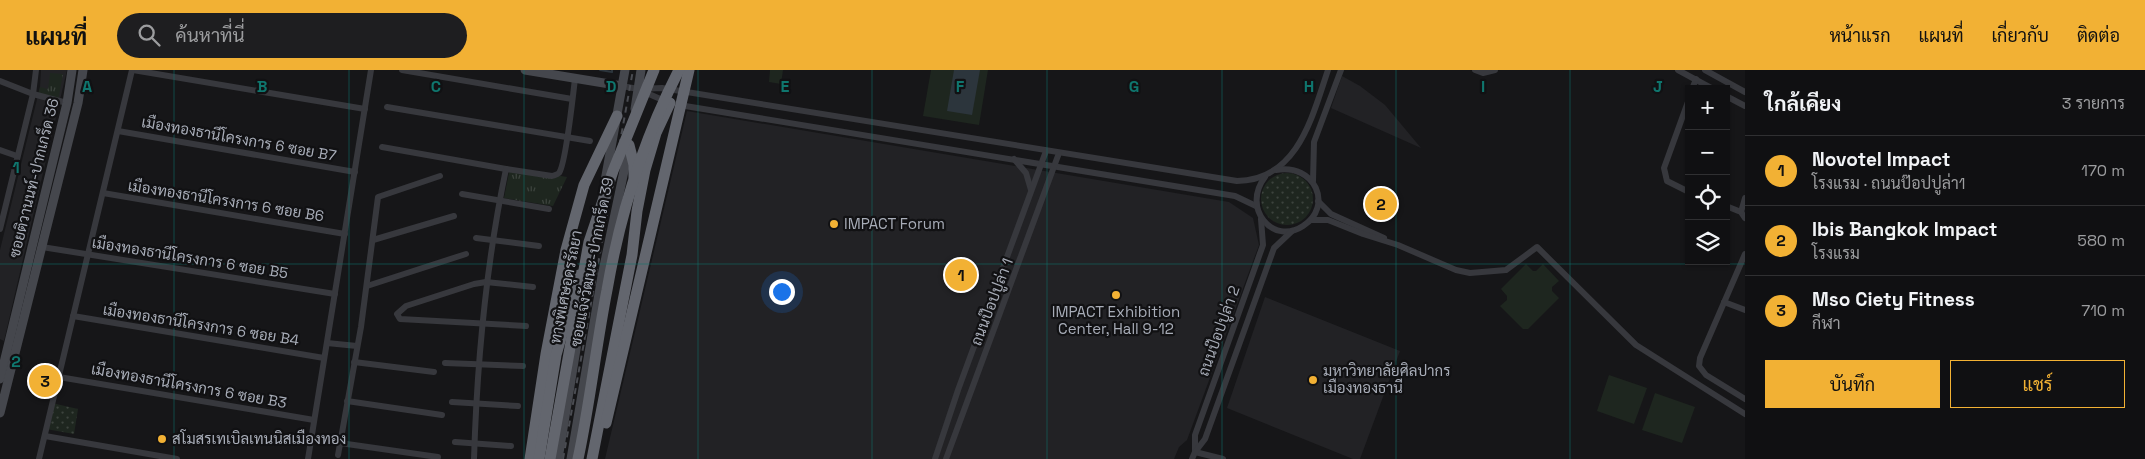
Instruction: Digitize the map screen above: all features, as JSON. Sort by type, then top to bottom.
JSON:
[{"type":"highway","name":"ทางพิเศษอุดรรัถยา","points":[[550,459],[588,242],[613,171],[654,70]]},
{"type":"highway","points":[[578,459],[607,288],[630,192],[651,135],[679,70]]},
{"type":"highway","points":[[593,459],[600,447],[606,423],[689,70]]},
{"type":"highway","points":[[593,459],[632,255],[637,211],[645,170],[656,133],[670,103]]},
{"type":"highway","points":[[530,459],[546,354],[566,250],[584,185],[617,116]]},
{"type":"highway","points":[[629,145],[634,165],[637,211]]},
{"type":"highway","points":[[539,459],[556,355],[588,242]]},
{"type":"main road","name":"ซอยติวานนท์-ปากเกร็ด 36","points":[[0,379],[4,344],[67,103],[72,70]]},
{"type":"main road","name":"ซอยติวานนท์-ปากเกร็ด 36","points":[[0,413],[78,103],[83,70]]},
{"type":"main road","points":[[525,70],[622,86]]},
{"type":"main road","name":"ซอยแจ้งวัฒนะ-ปากเกร็ด 39","points":[[558,459],[625,70]]},
{"type":"main road","name":"ซอยแจ้งวัฒนะ-ปากเกร็ด 39","points":[[571,459],[641,70]]},
{"type":"street","points":[[0,229],[16,156],[33,94],[36,70]]},
{"type":"street","points":[[39,459],[132,70],[365,110]]},
{"type":"street","points":[[308,459],[371,70]]},
{"type":"street","points":[[402,70],[572,99]]},
{"type":"street","points":[[622,86],[638,89],[662,88],[1046,151],[1237,181],[1248,181],[1266,176],[1293,155],[1301,142],[1328,70]]},
{"type":"street","points":[[1266,176],[1258,185],[1255,195],[1256,206],[1262,219],[1270,226],[1281,231],[1292,231],[1302,227],[1316,212],[1318,201],[1313,181],[1314,142],[1341,70]]},
{"type":"street","points":[[1475,70],[1491,73],[1495,70]]},
{"type":"street","points":[[1678,70],[1705,85]]},
{"type":"street","points":[[1705,70],[1745,92]]},
{"type":"street","points":[[382,148],[552,176],[558,174],[568,136],[575,78]]},
{"type":"street","points":[[1694,85],[1696,80]]},
{"type":"street","points":[[0,81],[33,94],[67,103]]},
{"type":"street","points":[[1323,84],[1334,88]]},
{"type":"street","points":[[638,89],[670,103],[1235,196],[1256,206]]},
{"type":"street","points":[[1730,98],[1745,106]]},
{"type":"street","points":[[387,107],[590,141]]},
{"type":"street","points":[[1685,110],[1664,168],[1667,181],[1685,190]]},
{"type":"street","name":"เมืองทองธานีโครงการ 6 ซอย B7","points":[[118,131],[355,172]]},
{"type":"street","points":[[0,150],[16,156]]},
{"type":"street","points":[[936,459],[958,390],[1046,151]]},
{"type":"street","name":"ถนนป๊อปปูล่า 1","points":[[946,459],[1056,166],[1059,153]]},
{"type":"street","points":[[1014,160],[1026,172],[1032,191]]},
{"type":"street","points":[[1276,170],[1287,168],[1297,170],[1313,181]]},
{"type":"street","points":[[474,459],[476,404],[486,282],[506,169]]},
{"type":"street","points":[[338,455],[367,286],[378,197],[440,176]]},
{"type":"street","name":"เมืองทองธานีโครงการ 6 ซอย B6","points":[[103,194],[344,234]]},
{"type":"street","points":[[462,194],[549,209]]},
{"type":"street","points":[[1730,208],[1743,215],[1745,198]]},
{"type":"street","points":[[1318,201],[1331,214],[1365,227],[1398,245],[1456,270],[1482,273],[1506,270],[1512,268],[1537,247],[1636,345],[1745,414]]},
{"type":"street","points":[[373,240],[454,216]]},
{"type":"street","name":"ถนนป๊อปปูล่า 2","points":[[1195,452],[1195,435],[1263,245],[1262,219]]},
{"type":"street","points":[[1310,220],[1328,220],[1398,245]]},
{"type":"street","name":"ถนนป๊อปปูล่า 2","points":[[1192,459],[1205,439],[1274,248],[1292,231]]},
{"type":"street","points":[[476,238],[539,246]]},
{"type":"street","name":"เมืองทองธานีโครงการ 6 ซอย B5","points":[[42,246],[335,294]]},
{"type":"street","points":[[367,286],[466,254]]},
{"type":"street","points":[[1745,254],[1700,358],[1699,366],[1706,375],[1745,399]]},
{"type":"street","points":[[526,326],[400,320],[397,314],[406,306],[474,284],[486,282],[533,287]]},
{"type":"street","points":[[1724,302],[1745,310]]},
{"type":"street","name":"เมืองทองธานีโครงการ 6 ซอย B4","points":[[73,316],[324,358]]},
{"type":"street","points":[[327,342],[357,346]]},
{"type":"street","points":[[354,362],[434,372]]},
{"type":"street","points":[[445,363],[523,366]]},
{"type":"street","name":"เมืองทองธานีโครงการ 6 ซอย B3","points":[[59,377],[314,420]]},
{"type":"street","points":[[347,401],[442,416]]},
{"type":"street","points":[[452,402],[518,406]]},
{"type":"street","points":[[45,436],[177,459]]},
{"type":"street","points":[[455,442],[511,446]]},
{"type":"street","points":[[340,443],[438,456]]},
{"type":"street","points":[[1195,452],[1204,459]]},
{"type":"street","points":[[1195,452],[1223,459]]},
{"type":"shaded area","points":[[41,70],[67,70],[4,341],[0,339],[0,250],[40,87]]},
{"type":"shaded area","points":[[954,70],[980,70],[972,115],[947,111]]},
{"type":"shaded area","points":[[1342,76],[1360,86],[1385,105],[1421,148],[1331,108]]},
{"type":"shaded area","points":[[687,111],[1229,202],[1253,218],[1259,245],[1187,440],[1179,447],[1174,459],[605,459]]},
{"type":"shaded area","name":"มหาวิทยาลัยศิลปากร เมืองทองธานี","points":[[1265,297],[1400,351],[1360,459],[1353,459],[1227,408]]},
{"type":"green space","points":[[770,70],[783,70],[781,84],[769,82]]},
{"type":"green space","points":[[931,70],[988,70],[979,125],[923,116]]},
{"type":"green space","points":[[50,73],[63,74],[58,101],[38,96],[40,87],[48,89]]},
{"type":"green space","points":[[510,168],[567,177],[553,206],[504,198]]},
{"type":"green space","points":[[1287,173],[1297,175],[1305,181],[1311,189],[1313,199],[1311,209],[1305,217],[1297,223],[1287,225],[1277,223],[1269,217],[1263,209],[1261,199],[1263,189],[1269,181],[1277,175]]},
{"type":"green space","points":[[1526,264],[1533,271],[1536,271],[1543,264],[1559,281],[1552,287],[1552,291],[1559,298],[1528,329],[1523,329],[1500,306],[1507,300],[1507,296],[1501,289]]},
{"type":"green space","points":[[1609,375],[1647,388],[1634,424],[1597,411]]},
{"type":"green space","points":[[1655,393],[1695,407],[1682,443],[1642,430]]},
{"type":"green space","points":[[52,403],[78,409],[74,434],[46,429]]},
{"type":"waterway","points":[[600,70],[612,72],[612,70]]},
{"type":"railway","points":[[563,459],[633,70]]},
{"type":"place","name":"Ibis Bangkok Impact","points":[[1381,204]]},
{"type":"place","name":"IMPACT Forum","points":[[834,224]]},
{"type":"place","name":"Novotel Impact","points":[[961,275]]},
{"type":"place","name":"IMPACT Exhibition Center, Hall 9-12","points":[[1116,295]]},
{"type":"place","name":"มหาวิทยาลัยศิลปากร เมืองทองธานี","points":[[1313,380]]},
{"type":"place","name":"Mso Ciety Fitness","points":[[45,381]]},
{"type":"place","name":"สโมสรเทเบิลเทนนิสเมืองทอง","points":[[162,439]]}]
